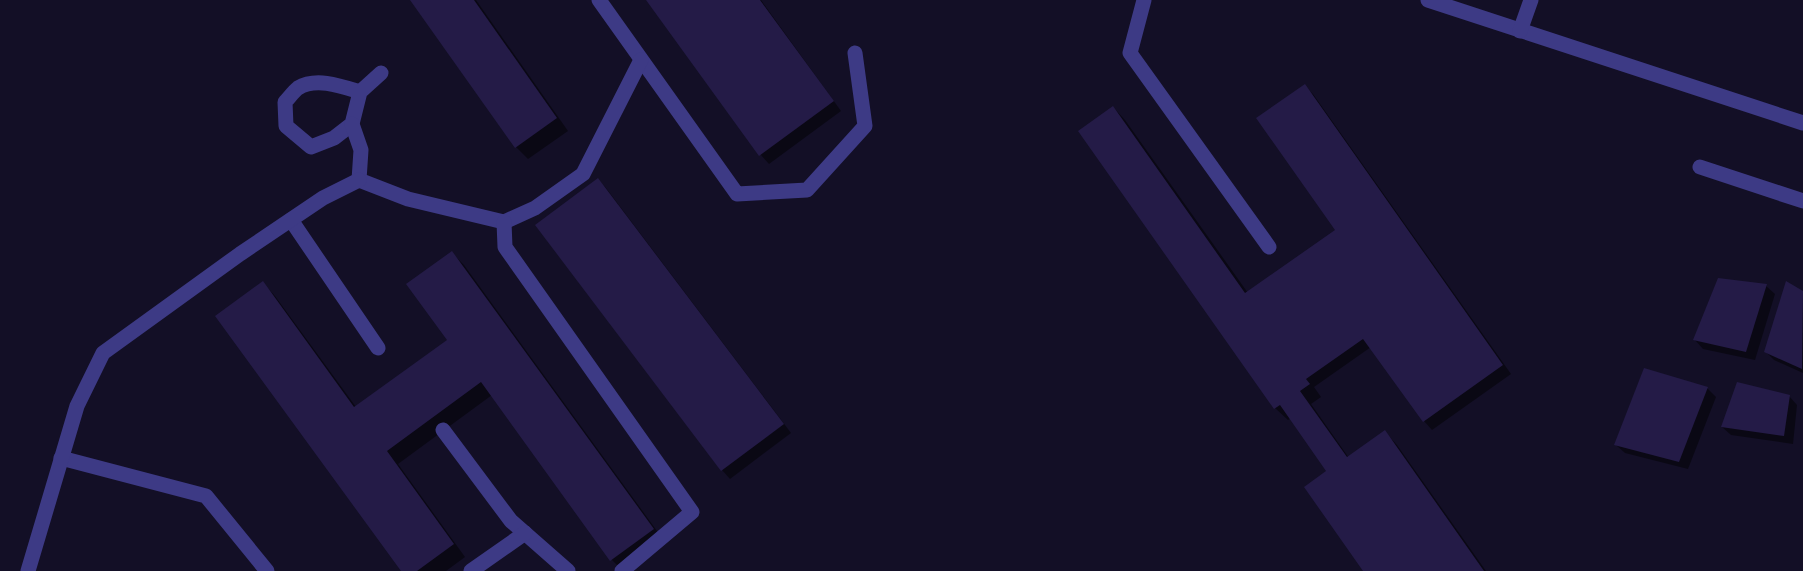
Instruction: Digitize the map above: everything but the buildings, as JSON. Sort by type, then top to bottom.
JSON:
[{"type":"street","points":[[599,0],[737,194],[807,190],[865,126],[855,53]]},
{"type":"street","points":[[1144,0],[1130,53],[1269,247]]},
{"type":"street","points":[[1428,0],[1803,123]]},
{"type":"street","points":[[1521,31],[1531,0]]},
{"type":"street","points":[[28,571],[77,406],[104,353],[240,254],[323,198],[359,180],[408,199],[504,222],[535,208],[583,174],[641,60]]},
{"type":"street","points":[[359,180],[361,150],[352,124],[360,92],[381,73]]},
{"type":"street","points":[[352,124],[334,138],[311,147],[286,126],[285,102],[299,88],[317,83],[337,85],[360,92]]},
{"type":"street","points":[[1700,167],[1803,201]]},
{"type":"street","points":[[291,220],[378,348]]},
{"type":"street","points":[[504,222],[505,247],[692,512],[622,571]]},
{"type":"street","points":[[443,430],[511,521],[568,571]]},
{"type":"street","points":[[62,458],[206,496],[267,571]]},
{"type":"street","points":[[471,571],[525,533]]}]
